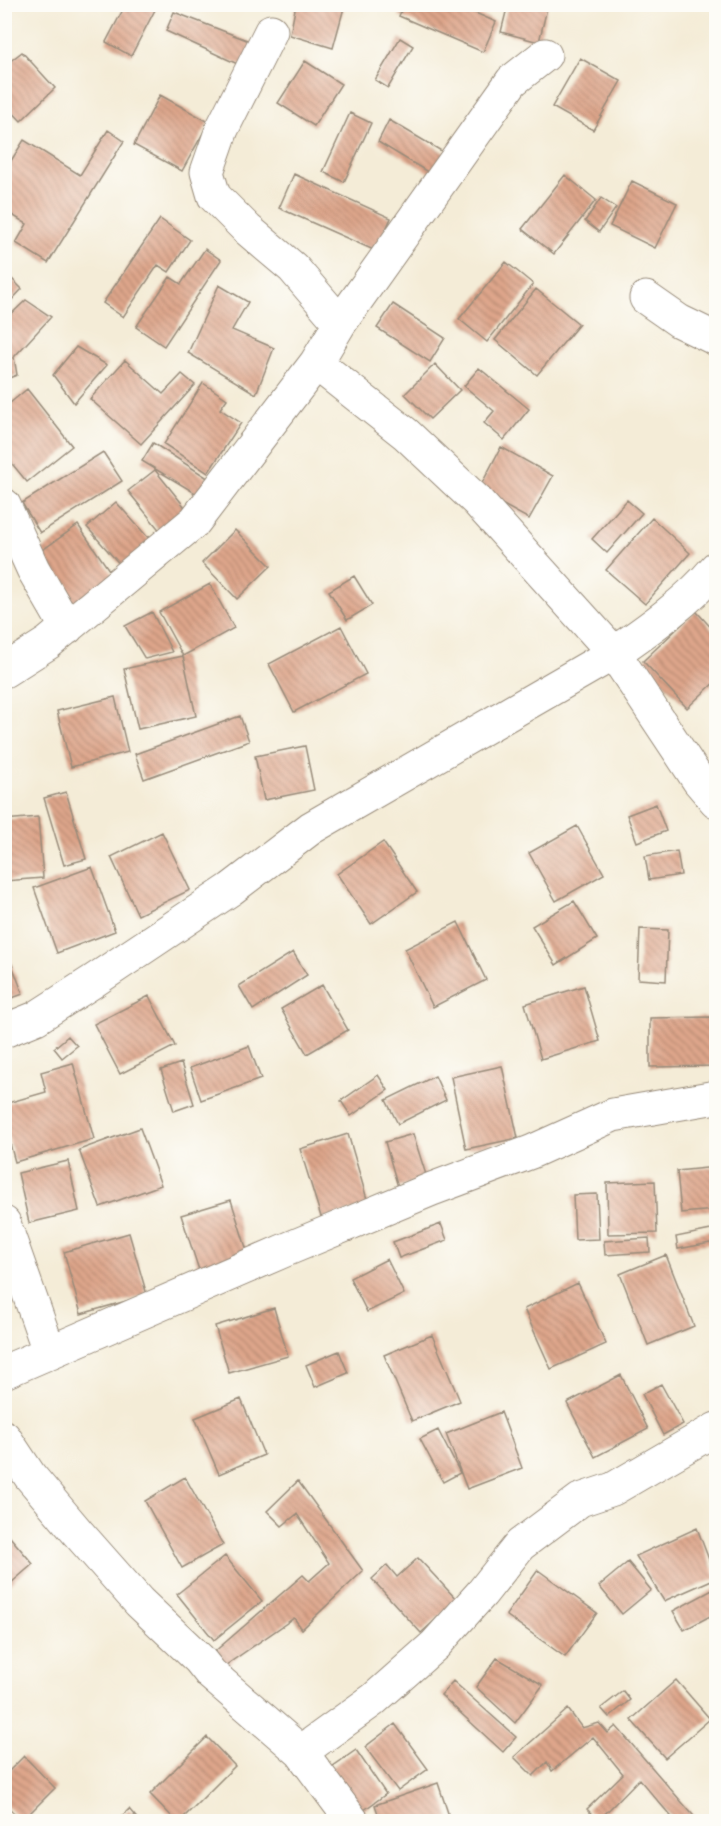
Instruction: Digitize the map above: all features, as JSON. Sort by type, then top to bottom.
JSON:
[{"type":"street","points":[[271,31],[222,129],[207,172],[214,196],[247,229],[292,268],[340,323]]},
{"type":"street","points":[[4,671],[67,628],[195,520],[316,363],[340,323],[512,81],[545,55]]},
{"type":"street","points":[[646,298],[679,321],[717,339]]},
{"type":"street","points":[[316,363],[406,435],[477,501],[614,653],[699,781],[717,801]]},
{"type":"street","points":[[4,505],[33,569],[67,628]]},
{"type":"street","points":[[4,1031],[36,1018],[92,982],[231,889],[310,828],[614,653],[653,625],[717,568]]},
{"type":"street","points":[[4,1372],[421,1193],[531,1152],[613,1115],[717,1097]]},
{"type":"street","points":[[4,1223],[49,1351]]},
{"type":"street","points":[[301,1752],[373,1700],[435,1645],[482,1593],[519,1545],[580,1500],[613,1489],[717,1429]]},
{"type":"street","points":[[4,1437],[30,1476],[139,1602],[199,1659],[211,1674],[301,1752],[353,1821]]},
{"type":"building","points":[[126,4],[158,4],[131,56],[106,42]]},
{"type":"building","points":[[296,4],[345,4],[333,48],[290,35]]},
{"type":"building","points":[[404,4],[455,4],[496,22],[483,52],[399,16]]},
{"type":"building","points":[[508,4],[548,4],[539,42],[501,32]]},
{"type":"building","points":[[174,12],[257,44],[244,67],[166,31]]},
{"type":"building","points":[[400,38],[413,46],[388,88],[375,80]]},
{"type":"building","points":[[22,52],[55,88],[21,121],[4,103],[4,66]]},
{"type":"building","points":[[580,58],[621,81],[593,130],[552,107]]},
{"type":"building","points":[[305,61],[341,84],[314,126],[278,103]]},
{"type":"building","points":[[160,95],[209,122],[182,171],[134,145]]},
{"type":"building","points":[[350,113],[371,123],[344,182],[323,172]]},
{"type":"building","points":[[389,120],[450,156],[436,177],[378,142]]},
{"type":"building","points":[[108,130],[124,141],[48,263],[16,243],[27,224],[4,210],[4,172],[24,140],[80,175]]},
{"type":"building","points":[[294,174],[391,218],[376,251],[279,208]]},
{"type":"building","points":[[565,175],[596,200],[554,254],[522,229]]},
{"type":"building","points":[[632,181],[677,203],[655,248],[610,226]]},
{"type":"building","points":[[601,198],[616,208],[599,232],[585,221]]},
{"type":"building","points":[[160,219],[190,240],[169,272],[158,265],[123,317],[103,303]]},
{"type":"building","points":[[205,249],[221,260],[164,346],[136,327],[170,277],[181,284]]},
{"type":"building","points":[[506,262],[533,284],[487,342],[459,319]]},
{"type":"building","points":[[4,271],[22,289],[4,308]]},
{"type":"building","points":[[219,285],[248,302],[232,330],[274,348],[256,394],[188,353]]},
{"type":"building","points":[[536,289],[579,324],[537,375],[495,340]]},
{"type":"building","points":[[26,300],[51,317],[14,357],[17,375],[4,380],[4,321]]},
{"type":"building","points":[[393,304],[445,338],[430,362],[377,328]]},
{"type":"building","points":[[76,347],[107,365],[74,403],[53,375]]},
{"type":"building","points":[[125,360],[163,394],[182,374],[195,385],[141,444],[90,399]]},
{"type":"building","points":[[435,364],[460,390],[430,419],[405,394]]},
{"type":"building","points":[[479,368],[529,409],[504,440],[484,423],[494,411],[464,386]]},
{"type":"building","points":[[203,383],[227,399],[220,409],[241,423],[208,473],[164,444]]},
{"type":"building","points":[[27,389],[72,446],[27,482],[4,454],[4,408]]},
{"type":"building","points":[[153,443],[217,484],[205,499],[142,461]]},
{"type":"building","points":[[501,447],[553,476],[529,519],[478,491]]},
{"type":"building","points":[[103,452],[122,481],[40,533],[22,503]]},
{"type":"building","points":[[155,470],[188,511],[161,532],[128,491]]},
{"type":"building","points":[[627,500],[642,513],[607,553],[592,539]]},
{"type":"building","points":[[116,502],[152,542],[123,568],[87,527]]},
{"type":"building","points":[[652,518],[690,553],[645,604],[606,570]]},
{"type":"building","points":[[78,525],[116,580],[73,611],[34,556]]},
{"type":"building","points":[[235,530],[271,566],[237,599],[202,563]]},
{"type":"building","points":[[354,576],[372,605],[347,620],[329,591]]},
{"type":"building","points":[[210,584],[234,628],[183,656],[159,612]]},
{"type":"building","points":[[696,611],[716,633],[716,681],[687,708],[643,661]]},
{"type":"building","points":[[152,612],[172,652],[145,659],[125,626]]},
{"type":"building","points":[[341,626],[366,674],[294,712],[269,664]]},
{"type":"building","points":[[183,656],[196,716],[138,729],[124,669]]},
{"type":"building","points":[[115,697],[128,752],[71,767],[57,711]]},
{"type":"building","points":[[240,716],[249,741],[144,779],[135,754]]},
{"type":"building","points":[[305,746],[314,790],[264,800],[255,756]]},
{"type":"building","points":[[66,792],[86,859],[64,865],[44,798]]},
{"type":"building","points":[[656,804],[666,831],[637,842],[627,815]]},
{"type":"building","points":[[38,817],[43,878],[4,881],[4,820]]},
{"type":"building","points":[[577,826],[604,874],[556,901],[529,853]]},
{"type":"building","points":[[162,832],[190,890],[138,915],[111,857]]},
{"type":"building","points":[[383,842],[417,892],[371,924],[337,874]]},
{"type":"building","points":[[677,851],[681,875],[649,880],[645,856]]},
{"type":"building","points":[[92,867],[115,931],[57,953],[34,888]]},
{"type":"building","points":[[574,901],[597,939],[556,965],[532,926]]},
{"type":"building","points":[[458,922],[486,980],[433,1007],[405,949]]},
{"type":"building","points":[[640,929],[668,930],[666,981],[638,979]]},
{"type":"building","points":[[7,952],[23,994],[4,1001],[4,953]]},
{"type":"building","points":[[293,952],[307,975],[253,1010],[239,986]]},
{"type":"building","points":[[322,985],[348,1030],[307,1054],[281,1009]]},
{"type":"building","points":[[584,986],[600,1041],[541,1059],[525,1004]]},
{"type":"building","points":[[149,996],[175,1046],[120,1074],[94,1024]]},
{"type":"building","points":[[716,1017],[716,1066],[650,1067],[650,1018]]},
{"type":"building","points":[[68,1036],[77,1046],[62,1058],[54,1048]]},
{"type":"building","points":[[249,1046],[261,1079],[201,1100],[190,1068]]},
{"type":"building","points":[[73,1063],[94,1139],[15,1162],[4,1122],[4,1104],[46,1092],[41,1072]]},
{"type":"building","points":[[181,1063],[194,1104],[174,1111],[161,1070]]},
{"type":"building","points":[[502,1066],[518,1138],[466,1149],[451,1077]]},
{"type":"building","points":[[378,1075],[388,1090],[351,1116],[341,1101]]},
{"type":"building","points":[[435,1076],[446,1100],[398,1124],[386,1100]]},
{"type":"building","points":[[140,1128],[161,1185],[100,1207],[79,1150]]},
{"type":"building","points":[[348,1134],[369,1206],[322,1220],[300,1149]]},
{"type":"building","points":[[413,1134],[427,1178],[398,1187],[385,1142]]},
{"type":"building","points":[[68,1161],[79,1211],[29,1223],[18,1173]]},
{"type":"building","points":[[716,1167],[716,1210],[681,1213],[677,1171]]},
{"type":"building","points":[[655,1181],[657,1233],[608,1234],[607,1183]]},
{"type":"building","points":[[597,1194],[599,1239],[575,1240],[573,1195]]},
{"type":"building","points":[[231,1200],[248,1254],[199,1270],[181,1215]]},
{"type":"building","points":[[441,1224],[447,1240],[399,1258],[393,1242]]},
{"type":"building","points":[[716,1229],[716,1242],[678,1249],[676,1237]]},
{"type":"building","points":[[129,1233],[147,1295],[81,1314],[64,1252]]},
{"type":"building","points":[[649,1238],[650,1252],[605,1255],[604,1241]]},
{"type":"building","points":[[666,1255],[694,1326],[648,1345],[620,1274]]},
{"type":"building","points":[[387,1259],[404,1294],[367,1312],[350,1278]]},
{"type":"building","points":[[578,1283],[606,1344],[551,1369],[524,1309]]},
{"type":"building","points":[[274,1308],[288,1356],[229,1373],[215,1326]]},
{"type":"building","points":[[432,1335],[460,1401],[412,1421],[384,1355]]},
{"type":"building","points":[[339,1351],[348,1373],[315,1387],[306,1365]]},
{"type":"building","points":[[621,1375],[648,1429],[595,1457],[567,1403]]},
{"type":"building","points":[[661,1384],[683,1424],[663,1435],[642,1394]]},
{"type":"building","points":[[241,1399],[264,1455],[219,1474],[195,1418]]},
{"type":"building","points":[[501,1412],[522,1468],[467,1489],[446,1434]]},
{"type":"building","points":[[438,1430],[460,1473],[443,1482],[420,1439]]},
{"type":"building","points":[[185,1477],[223,1545],[182,1568],[145,1501]]},
{"type":"building","points":[[298,1481],[363,1571],[302,1629],[294,1618],[216,1672],[206,1659],[303,1575],[309,1581],[329,1563],[297,1514],[282,1526],[267,1511]]},
{"type":"building","points":[[697,1528],[716,1578],[664,1601],[636,1556]]},
{"type":"building","points":[[4,1530],[33,1564],[4,1589]]},
{"type":"building","points":[[225,1556],[262,1601],[214,1640],[177,1594]]},
{"type":"building","points":[[418,1558],[457,1600],[421,1633],[372,1579],[387,1565],[397,1577]]},
{"type":"building","points":[[628,1562],[651,1590],[622,1614],[599,1586]]},
{"type":"building","points":[[538,1570],[597,1613],[565,1657],[506,1615]]},
{"type":"building","points":[[716,1588],[716,1613],[684,1630],[673,1611]]},
{"type":"building","points":[[497,1658],[543,1685],[515,1723],[476,1687]]},
{"type":"building","points":[[676,1680],[710,1719],[665,1758],[631,1720]]},
{"type":"building","points":[[453,1681],[516,1737],[503,1752],[441,1695]]},
{"type":"building","points":[[623,1691],[630,1700],[609,1717],[601,1708]]},
{"type":"building","points":[[568,1709],[582,1728],[599,1723],[608,1733],[616,1726],[699,1822],[676,1822],[639,1779],[598,1821],[587,1809],[623,1774],[593,1737],[552,1771],[547,1762],[533,1776],[514,1757]]},
{"type":"building","points":[[395,1724],[428,1769],[398,1791],[365,1747]]},
{"type":"building","points":[[207,1737],[235,1766],[177,1822],[150,1794]]},
{"type":"building","points":[[356,1750],[386,1794],[360,1813],[329,1769]]},
{"type":"building","points":[[24,1756],[55,1788],[22,1821],[4,1803],[4,1776]]},
{"type":"building","points":[[438,1783],[451,1822],[381,1822],[375,1805]]},
{"type":"building","points":[[129,1809],[140,1822],[116,1822]]}]
